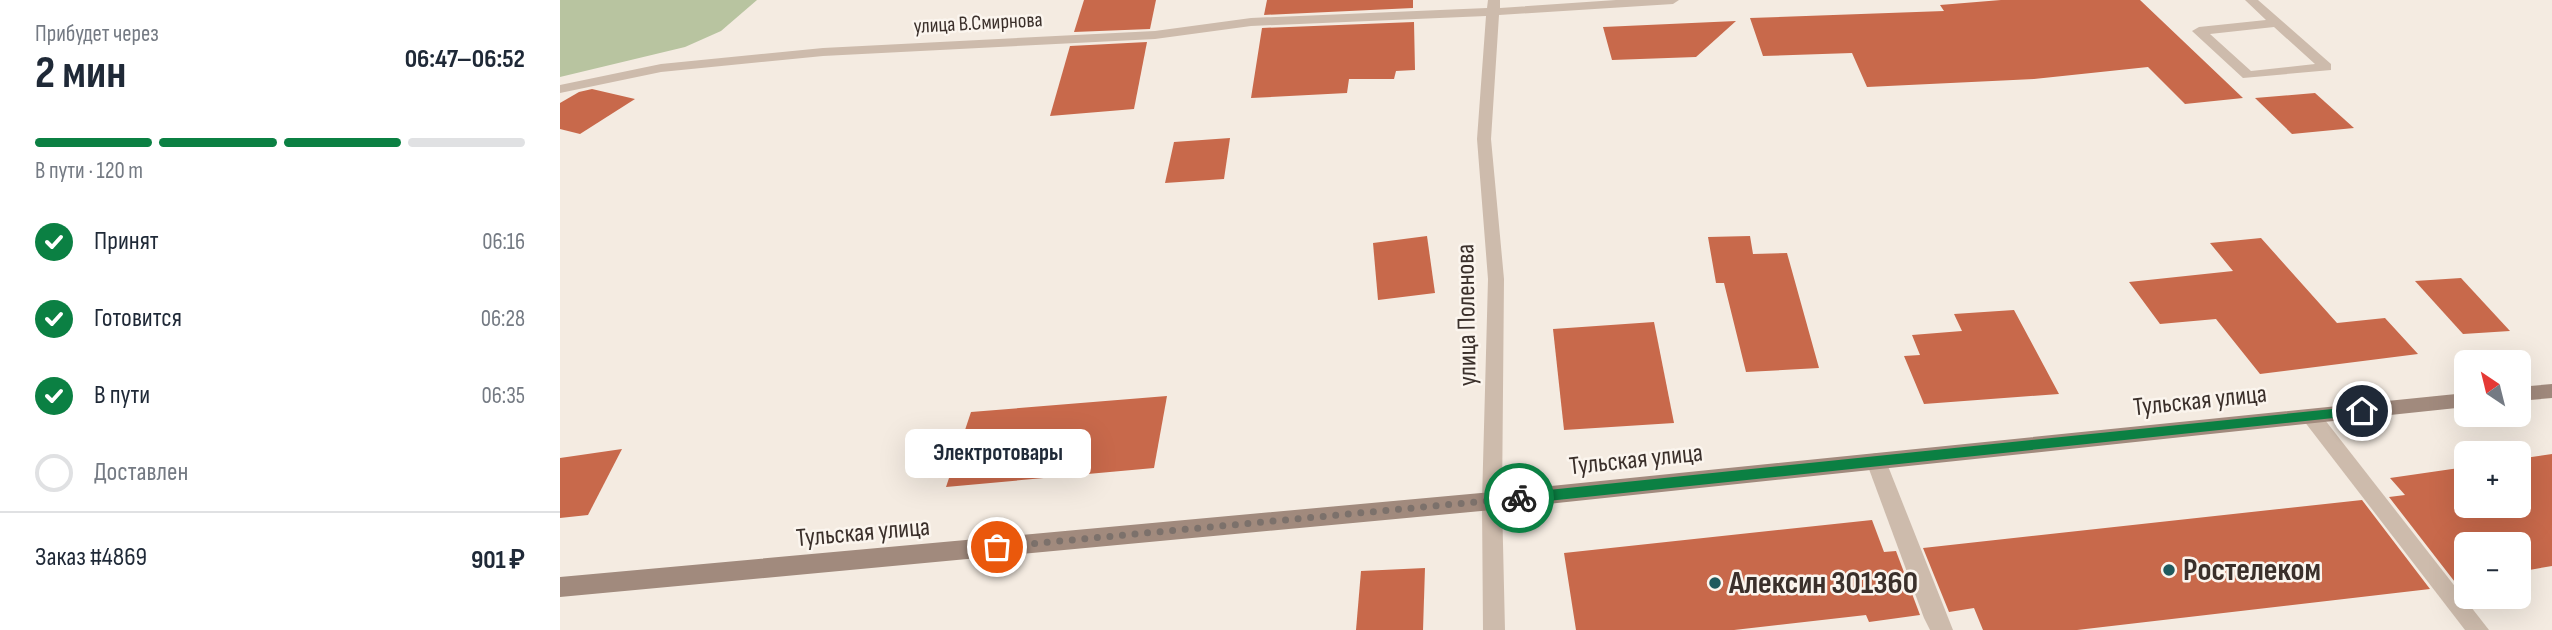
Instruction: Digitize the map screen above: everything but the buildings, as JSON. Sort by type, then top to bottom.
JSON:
[{"type":"main road","points":[[2531,393],[2552,391]]},
{"type":"main road","name":"Тульская улица","points":[[560,587],[1492,501],[2454,401]]},
{"type":"street","name":"улица В.Смирнова","points":[[560,89],[661,68],[823,52],[1155,35],[1251,22],[1494,6],[1674,0]]},
{"type":"street","points":[[2251,0],[2277,23],[2326,67],[2248,75],[2199,31],[2277,23]]},
{"type":"street","name":"улица Поленова","points":[[1494,6],[1484,139],[1496,279],[1492,501],[1494,630]]},
{"type":"street","points":[[2311,416],[2478,630]]},
{"type":"street","points":[[1876,461],[1935,618],[1942,630]]},
{"type":"green space","points":[[560,0],[757,0],[721,31],[685,47],[560,77]]},
{"type":"way so far","points":[[997,547],[1519,498]]},
{"type":"place","name":"Электротовары","points":[[997,547]]},
{"type":"place","name":"Ростелеком","points":[[2169,570]]},
{"type":"place","name":"Алексин 301360","points":[[1715,583]]},
{"type":"route","points":[[1519,498],[2362,411]]}]
